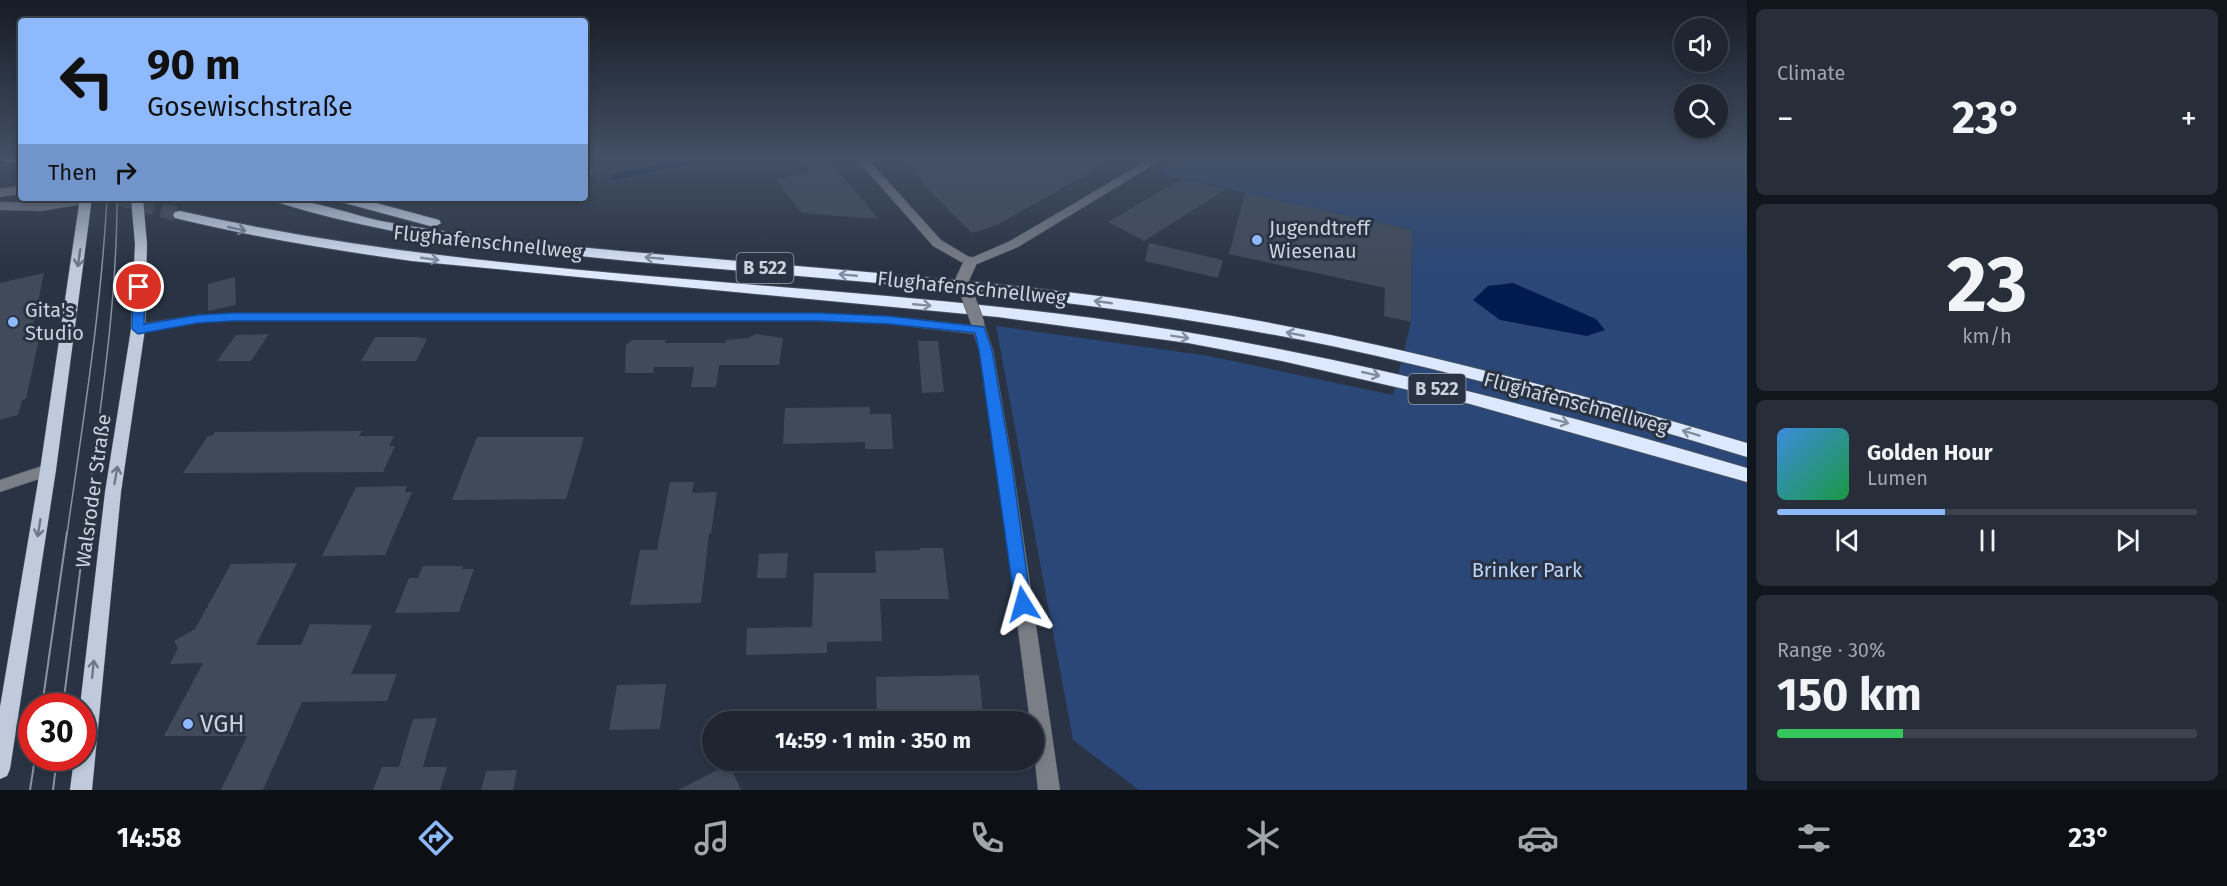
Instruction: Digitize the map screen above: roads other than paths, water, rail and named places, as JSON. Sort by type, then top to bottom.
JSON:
[{"type":"highway","name":"B 522","points":[[289,201],[357,219],[456,237]]},
{"type":"highway","points":[[354,201],[429,220],[456,237]]},
{"type":"highway","name":"Flughafenschnellweg","points":[[180,215],[239,230],[315,244],[442,261],[999,312],[1122,327],[1318,362],[1439,389],[1656,447],[1747,475]]},
{"type":"highway","name":"Flughafenschnellweg","points":[[456,237],[606,254],[847,274],[1074,298],[1196,315],[1314,338],[1536,389],[1747,450]]},
{"type":"main road","points":[[0,769],[89,201]]},
{"type":"main road","name":"Walsroder Straße","points":[[81,790],[113,492],[138,329],[141,244],[137,201]]},
{"type":"street","points":[[0,194],[18,195]]},
{"type":"street","points":[[893,194],[937,243],[970,263]]},
{"type":"street","points":[[1049,790],[1005,466],[986,350],[962,280],[970,263],[1014,244],[1099,194]]},
{"type":"street","points":[[0,206],[42,207],[77,201]]},
{"type":"street","points":[[138,329],[198,319],[232,317],[820,317],[979,327]]},
{"type":"street","points":[[0,486],[48,470]]},
{"type":"tunnel","points":[[128,201],[180,215]]},
{"type":"tram line","points":[[67,534],[96,324],[107,201]]},
{"type":"tram line","points":[[84,534],[110,324],[117,201]]},
{"type":"tram line","points":[[44,693],[67,532]]},
{"type":"tram line","points":[[65,693],[85,532]]},
{"type":"tram line","points":[[30,790],[33,771]]},
{"type":"tram line","points":[[53,790],[55,771]]},
{"type":"place","name":"Jugendtreff Wiesenau","points":[[1257,240]]},
{"type":"place","name":"Gita's Studio","points":[[13,322]]},
{"type":"place","name":"VGH","points":[[188,724]]},
{"type":"park label","name":"Brinker Park","points":[[1527,570]]}]
